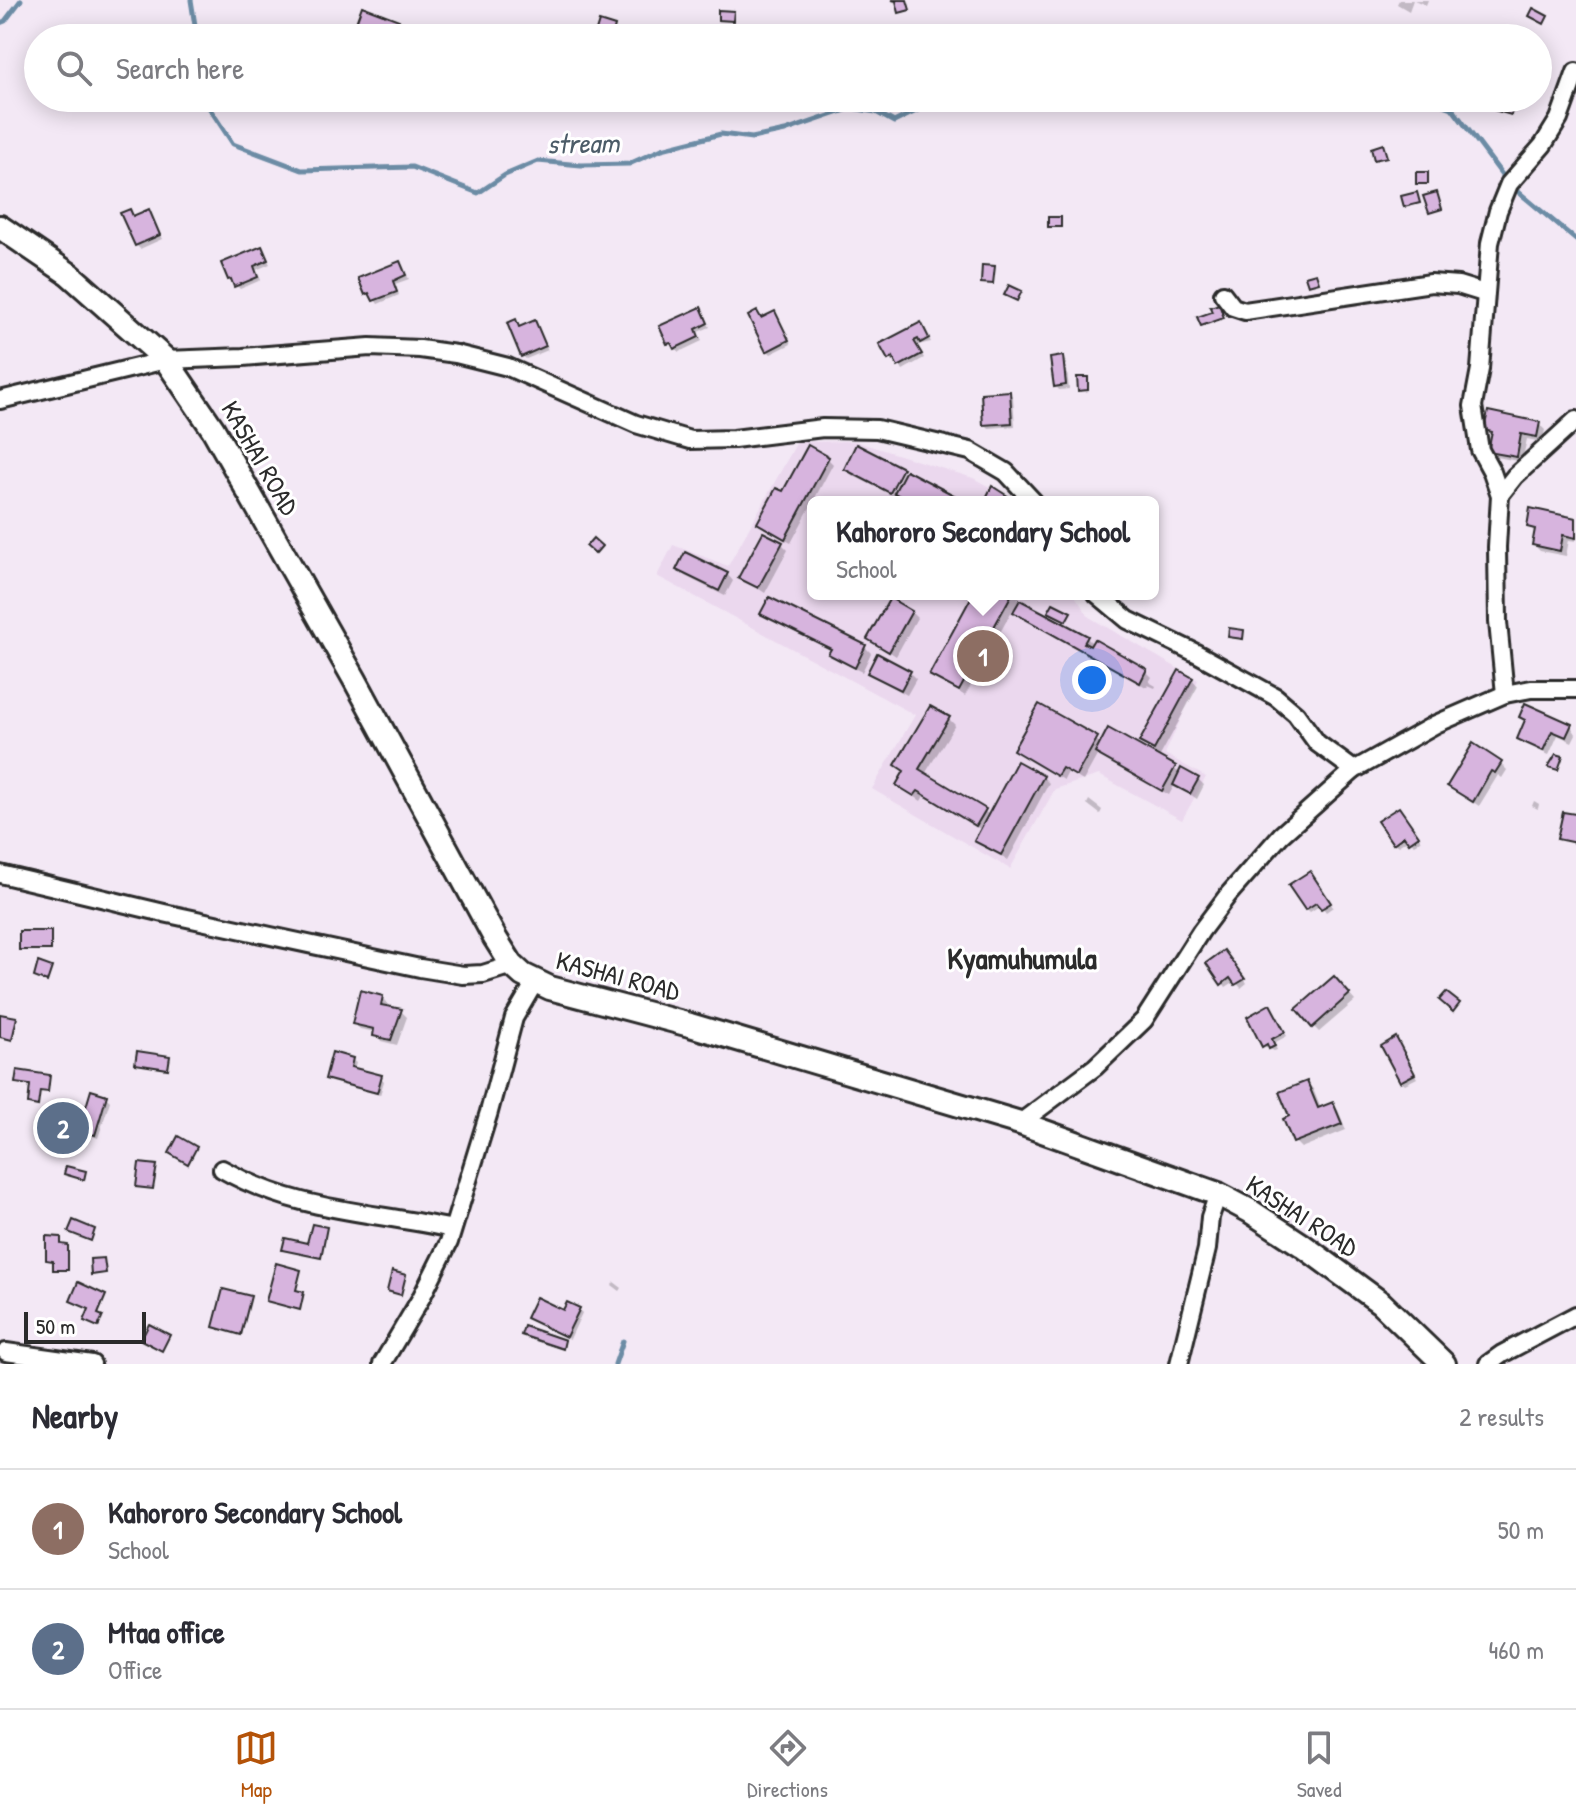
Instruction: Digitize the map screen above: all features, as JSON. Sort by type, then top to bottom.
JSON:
[{"type":"street","points":[[1505,694],[1498,622],[1500,495],[1480,450],[1473,406],[1480,369],[1484,293],[1490,243],[1503,197],[1509,184],[1543,145],[1559,119],[1576,72]]},
{"type":"street","name":"KASHAI ROAD","points":[[0,227],[69,274],[166,360],[220,442],[512,965],[535,982],[1020,1123],[1218,1194],[1302,1245],[1381,1303],[1444,1364]]},
{"type":"street","points":[[1223,294],[1233,307],[1245,311],[1431,283],[1458,285],[1484,293]]},
{"type":"street","points":[[0,400],[166,360],[370,347],[420,349],[508,367],[636,424],[690,440],[734,439],[823,428],[877,429],[970,451],[1006,472],[1028,496]]},
{"type":"street","points":[[1500,495],[1515,476],[1576,420]]},
{"type":"street","points":[[1104,600],[1128,620],[1276,697],[1296,714],[1317,743],[1354,770]]},
{"type":"street","points":[[1020,1123],[1095,1067],[1144,1020],[1228,895],[1281,835],[1354,770],[1436,724],[1505,694],[1531,689],[1576,689]]},
{"type":"street","points":[[0,874],[420,968],[463,975],[483,974],[512,965]]},
{"type":"street","points":[[382,1364],[421,1298],[449,1242],[514,1018],[535,982]]},
{"type":"street","points":[[222,1169],[262,1189],[303,1204],[452,1229]]},
{"type":"street","points":[[1179,1364],[1207,1249],[1210,1217],[1218,1194]]},
{"type":"street","points":[[1488,1364],[1576,1315]]},
{"type":"street","points":[[6,1352],[92,1364]]},
{"type":"shaded area","points":[[854,441],[973,478],[1006,496],[807,496],[807,600],[1078,600],[1089,617],[1198,680],[1165,754],[1206,777],[1182,820],[1099,775],[1055,789],[1010,869],[872,789],[915,715],[657,576],[673,545],[728,566],[797,442]]},
{"type":"building","points":[[892,0],[907,0],[910,10],[899,13],[896,1]]},
{"type":"building","points":[[362,6],[399,20],[397,24],[356,24]]},
{"type":"building","points":[[1533,8],[1548,16],[1544,24],[1529,16]]},
{"type":"building","points":[[718,10],[734,11],[733,21],[718,20]]},
{"type":"building","points":[[1383,144],[1387,157],[1374,160],[1371,148]]},
{"type":"building","points":[[1416,172],[1428,172],[1428,184],[1416,184]]},
{"type":"building","points":[[1417,192],[1420,203],[1404,207],[1401,196]]},
{"type":"building","points":[[1437,192],[1442,209],[1429,213],[1423,196]]},
{"type":"building","points":[[130,209],[133,216],[149,209],[160,235],[135,246],[120,213]]},
{"type":"building","points":[[1048,217],[1061,217],[1061,227],[1048,227]]},
{"type":"building","points":[[262,246],[268,260],[254,266],[258,277],[234,287],[221,263]]},
{"type":"building","points":[[400,261],[406,275],[393,281],[397,292],[373,301],[369,293],[365,295],[358,278]]},
{"type":"building","points":[[982,265],[995,266],[993,284],[981,283]]},
{"type":"building","points":[[1316,273],[1319,282],[1308,285],[1305,276]]},
{"type":"building","points":[[1009,285],[1022,291],[1017,301],[1004,295]]},
{"type":"building","points":[[1219,304],[1224,318],[1201,326],[1197,317],[1212,312],[1210,307]]},
{"type":"building","points":[[701,307],[708,323],[696,329],[699,337],[674,349],[671,343],[667,344],[659,326]]},
{"type":"building","points":[[757,311],[761,318],[775,311],[789,340],[766,352],[748,316]]},
{"type":"building","points":[[516,319],[519,327],[535,320],[546,346],[521,357],[507,323]]},
{"type":"building","points":[[921,322],[929,338],[920,343],[918,339],[914,341],[922,354],[898,367],[893,357],[888,360],[879,344]]},
{"type":"building","points":[[1063,356],[1066,385],[1054,387],[1050,358]]},
{"type":"building","points":[[1077,377],[1088,377],[1088,390],[1078,391]]},
{"type":"building","points":[[1010,391],[1012,423],[983,425],[981,393]]},
{"type":"building","points":[[1488,411],[1540,422],[1537,437],[1521,434],[1517,457],[1488,452],[1492,432],[1484,430]]},
{"type":"building","points":[[856,444],[903,468],[890,493],[844,469]]},
{"type":"building","points":[[808,445],[829,457],[785,539],[757,523],[776,488],[783,491]]},
{"type":"building","points":[[906,470],[956,496],[900,496],[894,493]]},
{"type":"building","points":[[992,486],[1008,496],[987,496]]},
{"type":"building","points":[[1530,508],[1576,518],[1576,538],[1563,535],[1560,551],[1532,545],[1535,529],[1527,527]]},
{"type":"building","points":[[763,532],[783,542],[758,588],[738,578]]},
{"type":"building","points":[[593,538],[602,546],[595,554],[586,546]]},
{"type":"building","points":[[685,552],[728,573],[719,591],[676,570]]},
{"type":"building","points":[[769,597],[866,645],[855,668],[828,654],[831,649],[760,614]]},
{"type":"building","points":[[889,600],[912,611],[889,652],[867,639]]},
{"type":"building","points":[[970,600],[1009,600],[959,691],[929,675]]},
{"type":"building","points":[[1020,600],[1088,636],[1084,643],[1090,646],[1094,639],[1147,669],[1140,683],[1013,612]]},
{"type":"building","points":[[1053,603],[1071,612],[1066,621],[1048,612]]},
{"type":"building","points":[[1229,628],[1244,630],[1243,639],[1228,637]]},
{"type":"building","points":[[877,653],[911,671],[901,690],[867,673]]},
{"type":"building","points":[[1179,670],[1193,678],[1154,750],[1139,742]]},
{"type":"building","points":[[1525,703],[1572,724],[1566,737],[1552,731],[1543,751],[1517,739],[1525,720],[1519,717]]},
{"type":"building","points":[[1039,704],[1098,737],[1076,776],[1062,768],[1057,776],[1013,750]]},
{"type":"building","points":[[930,706],[950,717],[919,769],[986,809],[976,826],[918,791],[914,796],[896,785],[904,771],[895,765]]},
{"type":"building","points":[[1108,728],[1176,766],[1162,791],[1095,753]]},
{"type":"building","points":[[1473,743],[1502,762],[1495,773],[1491,771],[1473,802],[1447,786]]},
{"type":"building","points":[[1556,754],[1563,756],[1558,770],[1548,767]]},
{"type":"building","points":[[1017,761],[1044,776],[1001,855],[974,841]]},
{"type":"building","points":[[1181,768],[1199,778],[1190,794],[1173,785]]},
{"type":"building","points":[[1399,807],[1419,836],[1409,843],[1404,836],[1393,844],[1377,821]]},
{"type":"building","points":[[1563,812],[1576,814],[1576,843],[1557,839]]},
{"type":"building","points":[[1310,871],[1331,903],[1321,909],[1316,903],[1305,910],[1288,885]]},
{"type":"building","points":[[19,931],[51,931],[51,950],[19,950]]},
{"type":"building","points":[[1224,950],[1245,979],[1235,985],[1230,978],[1221,985],[1206,963]]},
{"type":"building","points":[[38,962],[52,967],[47,982],[34,977]]},
{"type":"building","points":[[1334,976],[1350,994],[1312,1028],[1296,1009]]},
{"type":"building","points":[[360,990],[383,996],[381,1005],[402,1009],[391,1040],[373,1036],[374,1029],[352,1024]]},
{"type":"building","points":[[1446,992],[1460,1003],[1453,1012],[1439,1000]]},
{"type":"building","points":[[1270,1004],[1285,1032],[1272,1039],[1275,1046],[1269,1049],[1267,1044],[1262,1047],[1247,1017]]},
{"type":"building","points":[[0,1014],[17,1017],[12,1040],[0,1037]]},
{"type":"building","points":[[1396,1037],[1415,1074],[1400,1082],[1381,1046]]},
{"type":"building","points":[[137,1051],[170,1056],[168,1069],[135,1064]]},
{"type":"building","points":[[332,1052],[353,1058],[351,1067],[382,1075],[377,1093],[325,1079]]},
{"type":"building","points":[[17,1070],[50,1075],[48,1092],[40,1091],[38,1106],[28,1104],[30,1085],[15,1083]]},
{"type":"building","points":[[1307,1081],[1318,1108],[1333,1102],[1342,1124],[1293,1143],[1283,1119],[1289,1116],[1279,1092]]},
{"type":"building","points":[[91,1090],[107,1095],[95,1135],[79,1130]]},
{"type":"building","points":[[58,1122],[69,1124],[68,1134],[56,1133]]},
{"type":"building","points":[[178,1136],[197,1147],[188,1164],[169,1153]]},
{"type":"building","points":[[139,1163],[157,1165],[153,1189],[136,1187]]},
{"type":"building","points":[[66,1166],[86,1171],[84,1180],[64,1174]]},
{"type":"building","points":[[73,1220],[95,1229],[91,1241],[68,1232]]},
{"type":"building","points":[[312,1224],[327,1227],[321,1258],[282,1250],[285,1238],[307,1243]]},
{"type":"building","points":[[46,1236],[61,1237],[61,1244],[68,1245],[68,1270],[53,1270],[53,1261],[46,1260]]},
{"type":"building","points":[[104,1258],[106,1273],[91,1275],[90,1259]]},
{"type":"building","points":[[276,1263],[301,1270],[296,1290],[304,1292],[300,1310],[266,1301]]},
{"type":"building","points":[[392,1271],[406,1275],[401,1295],[387,1291]]},
{"type":"building","points":[[78,1282],[106,1295],[98,1314],[103,1316],[98,1327],[84,1321],[89,1309],[70,1301]]},
{"type":"building","points":[[223,1289],[251,1296],[241,1335],[213,1327]]},
{"type":"building","points":[[536,1297],[563,1310],[567,1302],[580,1308],[566,1337],[526,1318]]},
{"type":"building","points":[[149,1324],[170,1335],[162,1351],[141,1340]]},
{"type":"building","points":[[524,1326],[565,1340],[563,1349],[521,1335]]},
{"type":"waterway","name":"stream","points":[[0,23],[21,0]]},
{"type":"waterway","name":"stream","points":[[191,0],[195,24]]},
{"type":"waterway","name":"stream","points":[[212,112],[233,144],[302,170],[412,167],[478,193],[505,175],[538,161],[581,165],[629,164],[662,149],[721,134],[752,138],[785,131],[840,112]]},
{"type":"waterway","name":"stream","points":[[876,112],[894,122],[914,112]]},
{"type":"waterway","name":"stream","points":[[1455,112],[1509,184],[1576,240]]},
{"type":"waterway","points":[[615,1364],[623,1341]]},
{"type":"place","name":"Kahororo Secondary School","points":[[983,656]]},
{"type":"place","name":"Mtaa office","points":[[63,1128]]},
{"type":"district","name":"Kyamuhumula","points":[[1022,959]]}]
